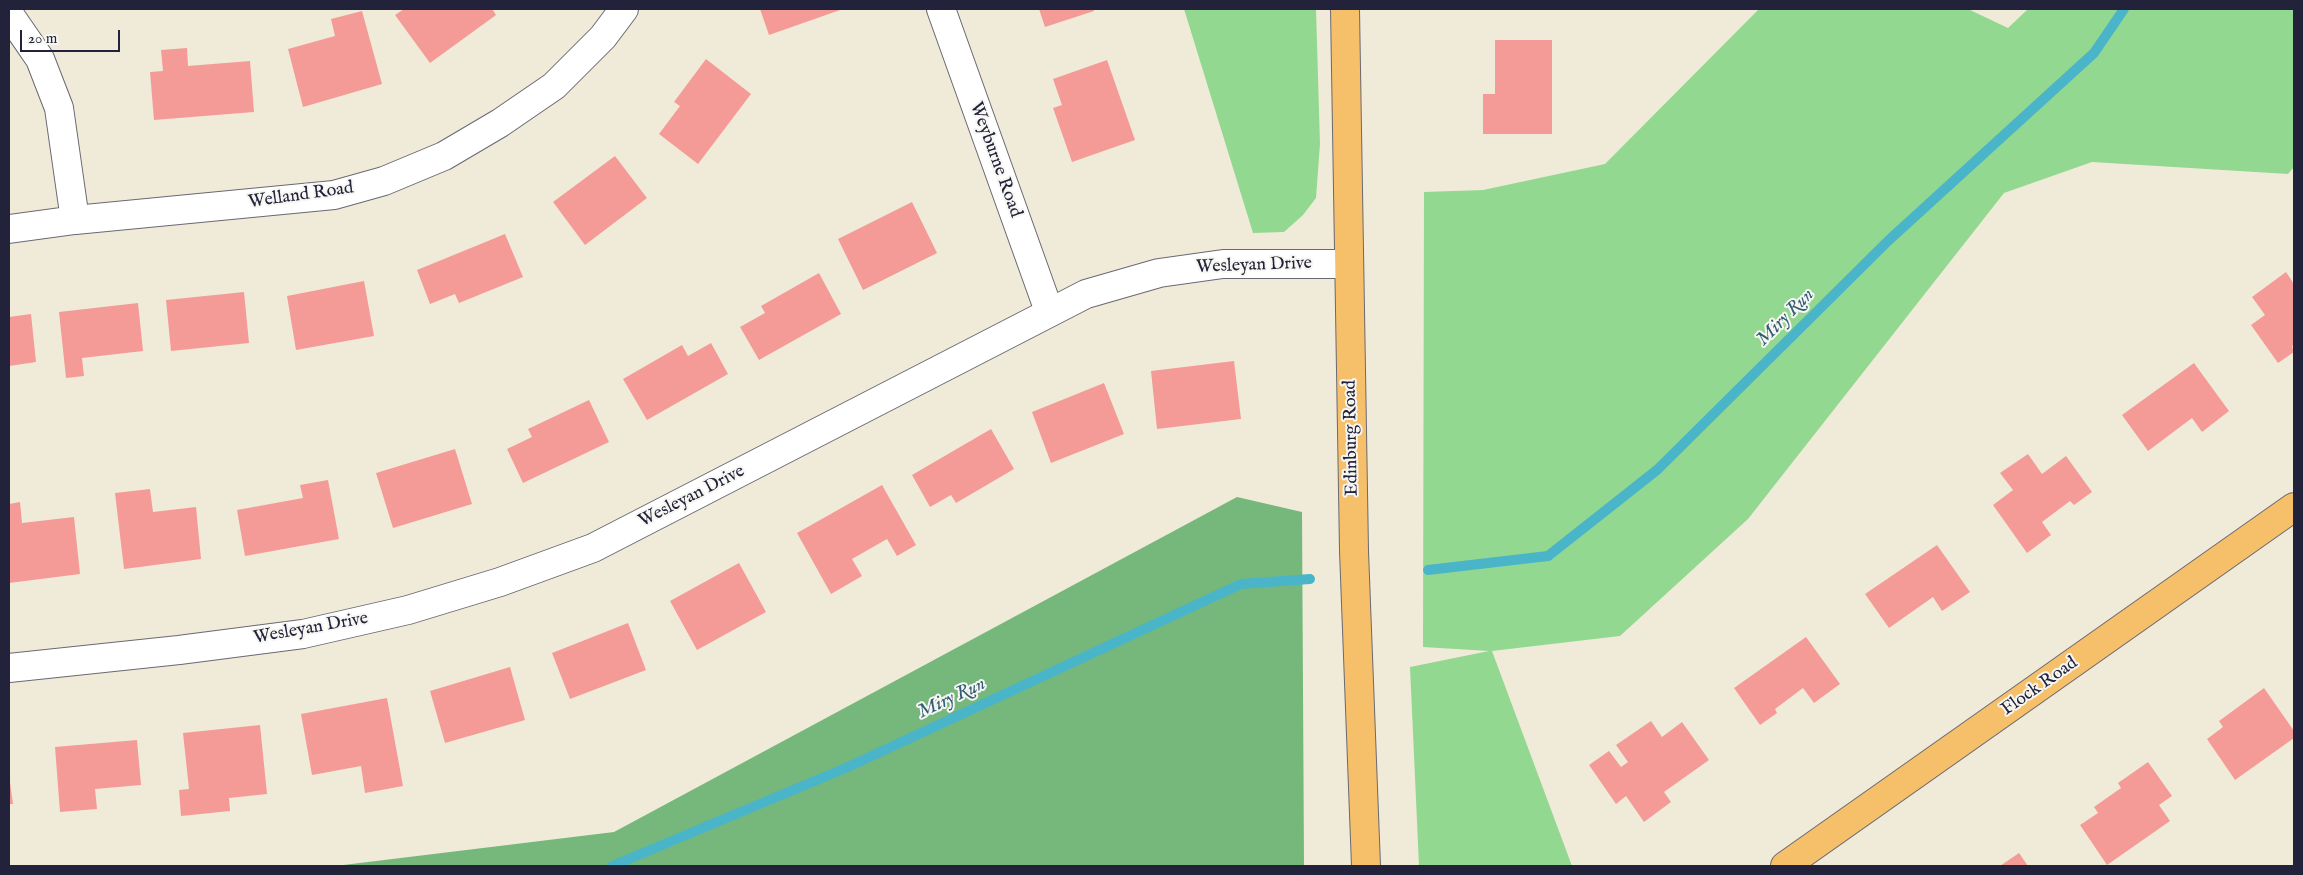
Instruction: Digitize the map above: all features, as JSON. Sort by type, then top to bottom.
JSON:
[{"type":"main road","name":"Edinburg Road","points":[[1345,9],[1354,551],[1366,866]]},
{"type":"main road","name":"Flock Road","points":[[1785,866],[2294,507]]},
{"type":"street","name":"Welland Road","points":[[9,229],[75,220],[334,195],[384,181],[444,156],[500,123],[554,86],[603,38],[624,9]]},
{"type":"street","name":"Weyburne Road","points":[[942,9],[1049,311]]},
{"type":"street","points":[[9,14],[40,59],[59,108],[75,220]]},
{"type":"street","name":"Wesleyan Drive","points":[[9,668],[179,650],[303,634],[408,610],[500,582],[592,548],[1049,311],[1086,294],[1159,273],[1223,264],[1349,264]]},
{"type":"green space","points":[[1184,9],[1316,9],[1320,144],[1316,198],[1303,215],[1284,232],[1253,233]]},
{"type":"green space","points":[[1759,9],[1968,9],[2008,28],[2028,9],[2294,9],[2294,167],[2288,174],[2092,162],[2004,193],[1748,519],[1620,636],[1492,651],[1572,866],[1419,866],[1410,667],[1489,651],[1423,647],[1424,192],[1483,190],[1605,164]]},
{"type":"green space","points":[[1237,497],[1302,512],[1304,866],[335,866],[614,832]]},
{"type":"building","points":[[404,9],[492,9],[496,15],[430,63],[395,15]]},
{"type":"building","points":[[760,9],[843,9],[769,35]]},
{"type":"building","points":[[1039,9],[1093,9],[1094,11],[1045,27]]},
{"type":"building","points":[[362,11],[382,84],[303,107],[288,49],[335,36],[331,19]]},
{"type":"building","points":[[1495,40],[1552,40],[1552,134],[1483,134],[1483,94],[1495,94]]},
{"type":"building","points":[[187,48],[188,66],[250,61],[254,112],[154,120],[150,72],[163,71],[161,50]]},
{"type":"building","points":[[706,59],[751,94],[698,164],[659,134],[680,106],[674,102]]},
{"type":"building","points":[[1107,60],[1135,140],[1072,162],[1053,108],[1062,105],[1053,79]]},
{"type":"building","points":[[615,156],[647,198],[585,245],[553,202]]},
{"type":"building","points":[[912,202],[937,253],[863,290],[838,239]]},
{"type":"building","points":[[505,234],[523,277],[459,303],[455,294],[430,304],[417,270]]},
{"type":"building","points":[[2286,272],[2294,284],[2294,345],[2292,346],[2294,352],[2278,363],[2251,325],[2265,315],[2252,297]]},
{"type":"building","points":[[819,273],[841,314],[759,360],[740,327],[765,313],[761,306]]},
{"type":"building","points":[[364,281],[374,336],[296,350],[287,296]]},
{"type":"building","points":[[244,292],[249,343],[171,351],[166,300]]},
{"type":"building","points":[[138,303],[143,351],[82,358],[84,376],[66,378],[59,312]]},
{"type":"building","points":[[31,314],[36,362],[9,366],[9,317]]},
{"type":"building","points":[[711,343],[728,374],[647,420],[623,379],[682,345],[688,356]]},
{"type":"building","points":[[1234,361],[1241,419],[1157,429],[1151,371]]},
{"type":"building","points":[[2194,363],[2229,411],[2202,432],[2192,418],[2148,451],[2122,415]]},
{"type":"building","points":[[1104,383],[1124,434],[1051,463],[1032,412]]},
{"type":"building","points":[[589,400],[609,442],[523,483],[507,449],[532,437],[528,429]]},
{"type":"building","points":[[991,429],[1014,469],[956,503],[951,495],[930,507],[912,475]]},
{"type":"building","points":[[455,449],[472,504],[393,528],[376,473]]},
{"type":"building","points":[[2028,454],[2042,474],[2066,456],[2092,492],[2074,505],[2070,501],[2042,522],[2051,535],[2027,553],[1993,505],[2013,490],[2000,473]]},
{"type":"building","points":[[328,480],[339,539],[245,556],[237,510],[303,498],[300,485]]},
{"type":"building","points":[[882,485],[916,545],[897,556],[887,539],[852,559],[862,576],[831,594],[797,533]]},
{"type":"building","points":[[150,489],[153,512],[196,507],[201,559],[124,569],[115,493]]},
{"type":"building","points":[[20,502],[22,523],[74,517],[80,574],[9,583],[9,504]]},
{"type":"building","points":[[1937,545],[1970,592],[1942,611],[1933,597],[1889,628],[1865,594]]},
{"type":"building","points":[[739,563],[766,612],[697,650],[670,601]]},
{"type":"building","points":[[628,623],[646,670],[570,699],[552,653]]},
{"type":"building","points":[[1806,637],[1840,684],[1814,703],[1803,688],[1775,709],[1777,713],[1760,725],[1734,688]]},
{"type":"building","points":[[510,667],[525,720],[445,743],[430,691]]},
{"type":"building","points":[[2264,688],[2294,731],[2294,738],[2235,780],[2207,739],[2223,727],[2219,721]]},
{"type":"building","points":[[387,698],[403,786],[365,793],[361,766],[312,775],[301,714]]},
{"type":"building","points":[[1651,721],[1662,737],[1682,722],[1709,760],[1664,792],[1671,802],[1644,822],[1626,796],[1616,804],[1589,765],[1609,751],[1621,767],[1628,762],[1616,745]]},
{"type":"building","points":[[260,725],[267,794],[229,798],[230,811],[181,816],[179,790],[189,789],[183,733]]},
{"type":"building","points":[[137,740],[141,785],[95,789],[97,809],[60,812],[55,747]]},
{"type":"building","points":[[2148,762],[2172,796],[2159,805],[2170,821],[2107,865],[2080,825],[2098,813],[2094,807],[2121,788],[2118,783]]},
{"type":"building","points":[[9,775],[13,804],[9,804]]},
{"type":"building","points":[[2019,853],[2028,866],[2000,866]]},
{"type":"waterway","name":"Miry Run","points":[[1428,570],[1548,556],[1657,470],[1889,240],[2094,53],[2124,9]]},
{"type":"waterway","name":"Miry Run","points":[[612,866],[848,767],[1241,584],[1310,579]]}]
